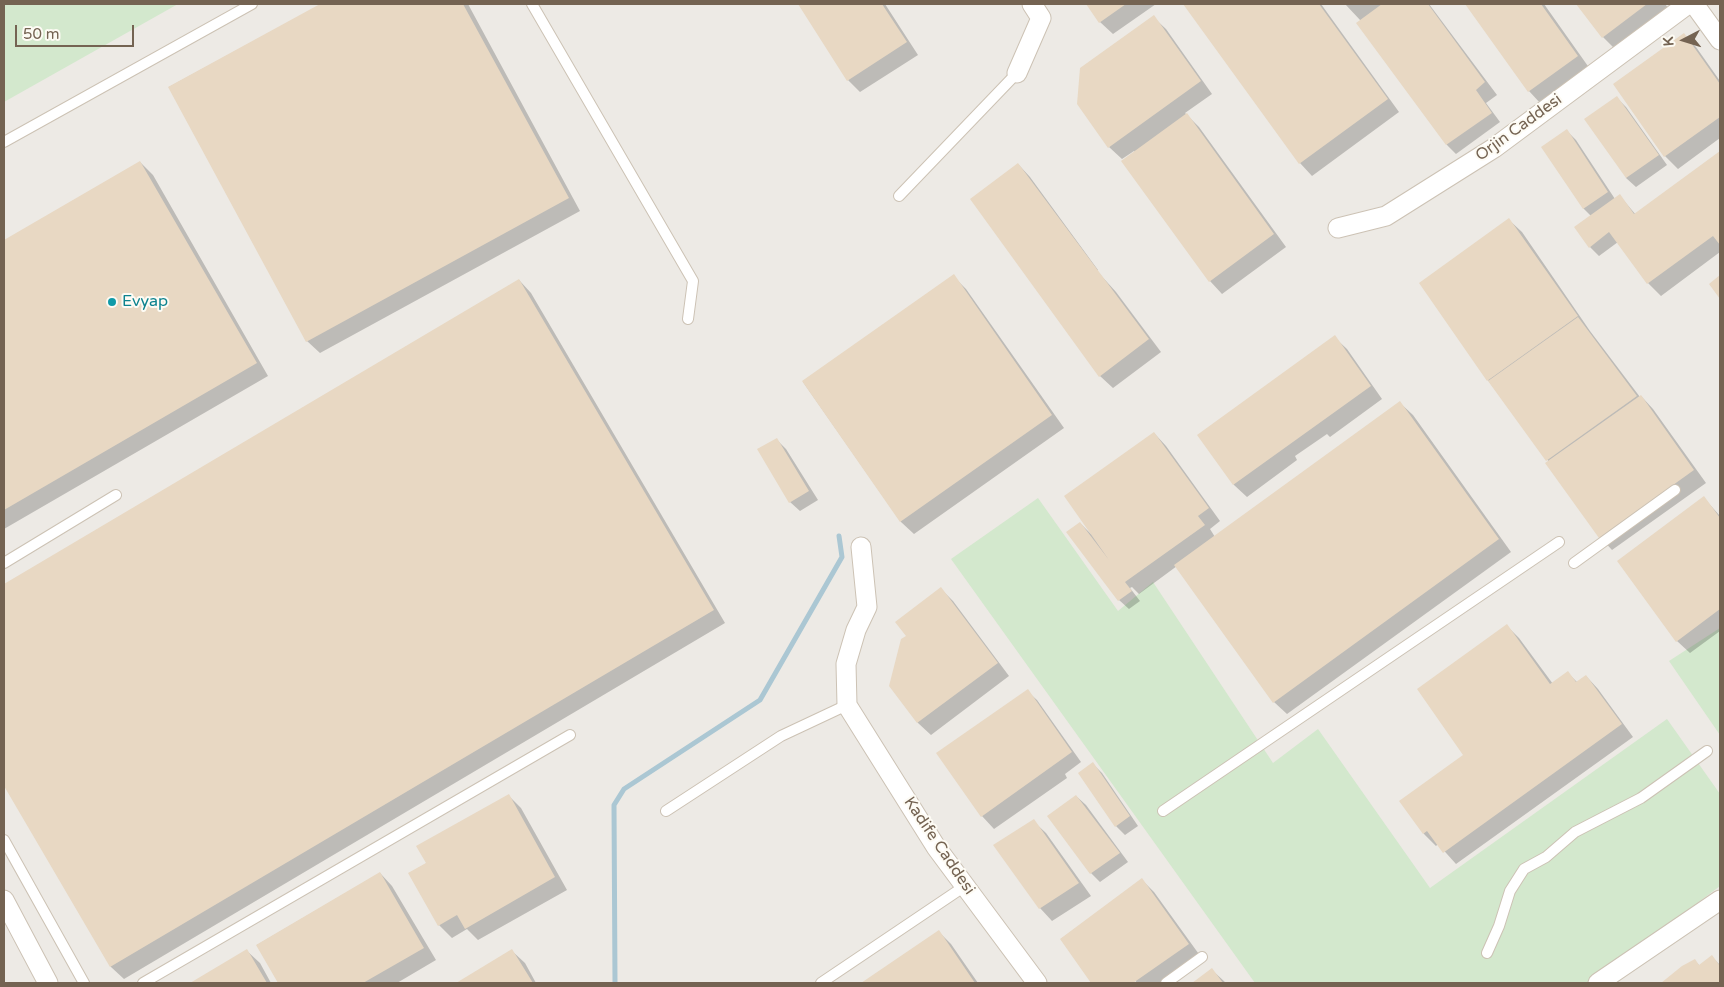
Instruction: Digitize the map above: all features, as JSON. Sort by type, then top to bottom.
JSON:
[{"type":"street","points":[[1017,73],[1041,18],[1032,4]]},
{"type":"street","name":"Orjin Caddesi","points":[[1338,228],[1386,216],[1494,148],[1688,4]]},
{"type":"street","points":[[1694,4],[1720,40]]},
{"type":"street","points":[[847,705],[846,664],[856,630],[867,607],[861,547]]},
{"type":"street","name":"Kadife Caddesi","points":[[847,705],[936,846],[1037,983]]},
{"type":"street","points":[[4,900],[48,983]]},
{"type":"street","points":[[1598,983],[1720,900]]},
{"type":"lane","points":[[4,142],[252,4]]},
{"type":"lane","points":[[532,4],[693,281],[688,319]]},
{"type":"lane","points":[[899,196],[1017,73]]},
{"type":"lane","points":[[1574,563],[1675,490]]},
{"type":"lane","points":[[4,563],[116,495]]},
{"type":"lane","points":[[1163,811],[1559,542]]},
{"type":"lane","points":[[666,812],[781,736],[847,705]]},
{"type":"lane","points":[[143,983],[570,735]]},
{"type":"lane","points":[[1487,953],[1510,891],[1524,869],[1546,857],[1575,832],[1641,798],[1707,751]]},
{"type":"lane","points":[[4,840],[84,983]]},
{"type":"lane","points":[[821,983],[965,886]]},
{"type":"lane","points":[[1166,983],[1202,957]]},
{"type":"shaded area","points":[[4,4],[1720,4],[1720,983],[4,983]]},
{"type":"green space","points":[[4,4],[178,4],[4,102]]},
{"type":"green space","points":[[1038,498],[1118,611],[1153,582],[1273,763],[1318,729],[1430,888],[1667,719],[1720,794],[1720,886],[1603,974],[1608,983],[1255,983],[951,559]]},
{"type":"green space","points":[[1720,628],[1720,735],[1669,661]]},
{"type":"building","points":[[320,4],[463,4],[569,198],[306,342],[168,87]]},
{"type":"building","points":[[798,4],[882,4],[907,42],[847,81]]},
{"type":"building","points":[[1086,4],[1126,4],[1099,23]]},
{"type":"building","points":[[1183,4],[1319,4],[1388,99],[1299,164]]},
{"type":"building","points":[[1382,4],[1428,4],[1485,82],[1476,90],[1492,113],[1446,145],[1356,23]]},
{"type":"building","points":[[1465,4],[1541,4],[1578,56],[1528,92]]},
{"type":"building","points":[[1576,4],[1647,4],[1602,38]]},
{"type":"building","points":[[1154,15],[1201,81],[1108,148],[1077,104],[1080,68]]},
{"type":"building","points":[[1684,33],[1720,84],[1720,117],[1664,157],[1613,84]]},
{"type":"building","points":[[1617,96],[1659,155],[1626,178],[1584,119]]},
{"type":"building","points":[[1187,113],[1274,234],[1209,282],[1121,161]]},
{"type":"building","points":[[1567,129],[1608,192],[1583,209],[1541,147]]},
{"type":"building","points":[[1720,151],[1720,245],[1713,236],[1647,284],[1609,232],[1589,248],[1574,227],[1620,194],[1634,214]]},
{"type":"building","name":"Evyap","points":[[140,161],[257,363],[4,510],[4,240]]},
{"type":"building","points":[[1018,163],[1149,339],[1099,377],[970,199]]},
{"type":"building","points":[[1509,218],[1578,316],[1487,381],[1419,283]]},
{"type":"building","points":[[954,274],[1052,415],[900,522],[802,381]]},
{"type":"building","points":[[1720,275],[1720,299],[1709,284]]},
{"type":"building","points":[[519,279],[714,610],[110,967],[4,786],[4,584]]},
{"type":"building","points":[[1578,317],[1637,396],[1546,461],[1488,381]]},
{"type":"building","points":[[1335,335],[1371,386],[1233,485],[1197,435]]},
{"type":"building","points":[[1641,395],[1694,470],[1599,538],[1545,463]]},
{"type":"building","points":[[1400,401],[1499,539],[1273,703],[1174,565]]},
{"type":"building","points":[[1154,432],[1209,508],[1198,516],[1205,525],[1125,582],[1132,591],[1118,601],[1066,532],[1080,522],[1109,560],[1064,496]]},
{"type":"building","points":[[777,438],[809,491],[789,503],[757,449]]},
{"type":"building","points":[[1704,496],[1720,518],[1720,609],[1676,642],[1617,561]]},
{"type":"building","points":[[941,587],[998,663],[917,723],[889,686],[901,639],[906,636],[895,622]]},
{"type":"building","points":[[1507,624],[1550,684],[1568,671],[1576,682],[1586,675],[1622,724],[1443,853],[1427,831],[1423,834],[1399,801],[1463,755],[1417,689]]},
{"type":"building","points":[[1028,689],[1072,752],[981,817],[936,753]]},
{"type":"building","points":[[1093,762],[1130,816],[1115,827],[1078,773]]},
{"type":"building","points":[[509,794],[555,877],[465,929],[457,915],[438,926],[408,873],[426,863],[416,846]]},
{"type":"building","points":[[1076,795],[1120,853],[1090,874],[1047,816]]},
{"type":"building","points":[[1034,819],[1079,883],[1039,909],[993,845]]},
{"type":"building","points":[[380,872],[424,948],[363,983],[278,983],[256,945]]},
{"type":"building","points":[[1142,878],[1189,944],[1133,983],[1091,983],[1060,939]]},
{"type":"building","points":[[939,930],[975,983],[861,983]]},
{"type":"building","points":[[247,949],[267,983],[190,983]]},
{"type":"building","points":[[512,949],[533,983],[456,983]]},
{"type":"building","points":[[1712,955],[1720,966],[1720,983],[1661,983],[1682,966],[1695,959],[1699,965]]},
{"type":"building","points":[[1212,968],[1223,983],[1192,983]]},
{"type":"waterway","points":[[615,983],[614,805],[624,789],[760,700],[842,557],[839,536]]},
{"type":"place","name":"Evyap","points":[[112,302]]}]
